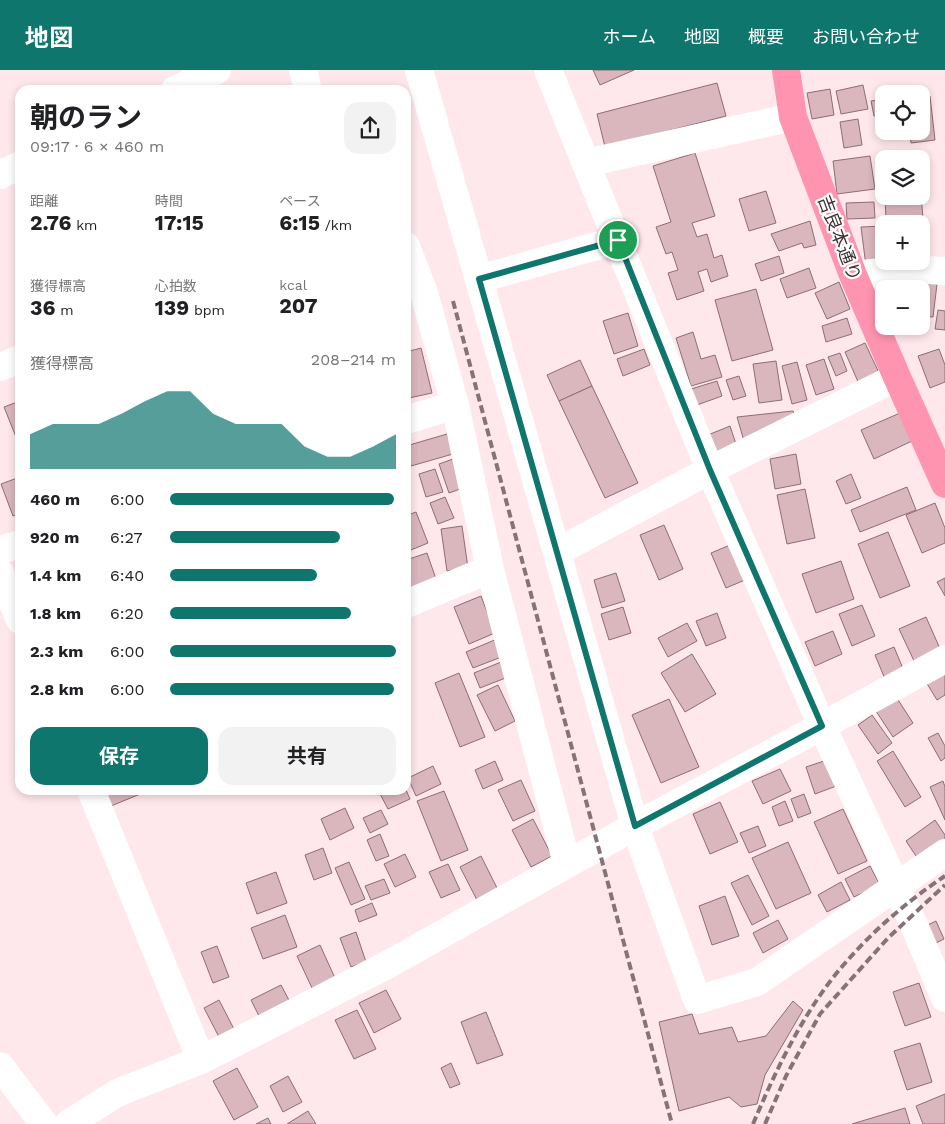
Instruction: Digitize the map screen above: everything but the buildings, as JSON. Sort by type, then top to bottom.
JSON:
[{"type":"highway","name":"吉良本通り","points":[[786,70],[793,118],[853,275],[945,484]]},
{"type":"street","points":[[186,85],[217,70]]},
{"type":"street","points":[[303,70],[307,85]]},
{"type":"street","points":[[419,70],[635,826],[697,1000],[757,982],[945,853]]},
{"type":"street","points":[[548,70],[710,470],[822,726],[897,887],[945,998]]},
{"type":"street","points":[[586,163],[793,118]]},
{"type":"street","points":[[0,175],[15,168]]},
{"type":"street","points":[[479,279],[618,240]]},
{"type":"street","points":[[411,259],[424,293],[455,404],[490,569],[567,864]]},
{"type":"street","points":[[853,275],[909,269],[945,271]]},
{"type":"street","points":[[0,367],[15,361]]},
{"type":"street","points":[[558,552],[710,470],[897,377]]},
{"type":"street","points":[[411,418],[455,404]]},
{"type":"street","points":[[0,550],[15,546]]},
{"type":"street","points":[[411,602],[490,569]]},
{"type":"street","points":[[0,573],[15,608]]},
{"type":"street","points":[[68,1124],[117,1093],[201,1060],[387,965],[635,826],[945,658]]},
{"type":"street","points":[[93,795],[201,1060]]},
{"type":"street","points":[[0,1066],[44,1124]]},
{"type":"railway","points":[[453,301],[672,1124]]},
{"type":"railway","points":[[753,1124],[795,1037],[824,989],[871,935],[907,904],[945,876]]},
{"type":"railway","points":[[765,1124],[786,1076],[820,1014],[888,938],[945,885]]},
{"type":"route","points":[[618,240],[710,470],[822,726],[635,826],[479,279],[618,240]]}]
